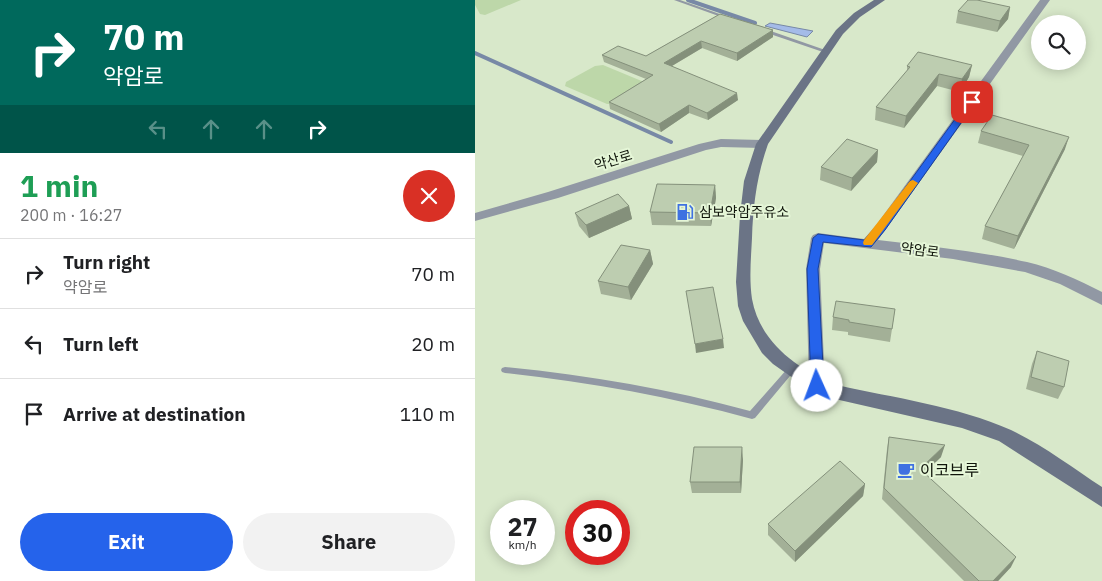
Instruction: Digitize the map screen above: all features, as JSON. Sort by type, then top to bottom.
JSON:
[{"type":"street","points":[[880,0],[848,22],[825,51],[762,144],[749,178],[744,284],[746,305],[755,329],[771,352],[791,370],[817,386],[835,392],[963,421],[1005,436],[1043,458],[1102,498]]},
{"type":"street","points":[[867,244],[1045,0]]},
{"type":"street","name":"약산로","points":[[475,217],[562,192],[703,147],[721,143],[762,144]]},
{"type":"street","name":"약암로","points":[[817,386],[813,269],[818,238],[953,254],[1027,267],[1065,280],[1102,298]]},
{"type":"lane","points":[[676,0],[736,21]]},
{"type":"lane","points":[[754,27],[825,51]]},
{"type":"lane","points":[[505,370],[566,376],[643,388],[690,398],[752,415],[791,370]]},
{"type":"green space","points":[[475,0],[521,0],[485,15],[480,14],[475,5]]},
{"type":"green space","points":[[603,65],[644,82],[611,104],[565,86],[566,82],[595,66]]},
{"type":"water","points":[[770,23],[813,31],[807,37],[765,26]]},
{"type":"building","points":[[968,0],[1010,7],[1000,21],[958,11]]},
{"type":"building","points":[[720,14],[773,30],[737,53],[701,41],[664,63],[737,93],[707,113],[689,105],[659,124],[609,102],[653,75],[602,55],[618,46],[646,56]]},
{"type":"building","points":[[918,52],[972,65],[962,79],[939,74],[906,116],[876,107],[910,67],[907,66]]},
{"type":"building","points":[[992,115],[1069,137],[1018,236],[985,226],[1029,145],[981,131]]},
{"type":"building","points":[[847,139],[878,150],[852,178],[821,167]]},
{"type":"building","points":[[657,184],[715,185],[710,213],[650,212]]},
{"type":"building","points":[[618,194],[629,206],[586,225],[575,213]]},
{"type":"building","points":[[621,245],[650,250],[628,287],[598,281]]},
{"type":"building","points":[[713,287],[723,339],[695,344],[686,291]]},
{"type":"building","points":[[836,301],[895,309],[892,329],[849,322],[849,320],[833,317]]},
{"type":"building","points":[[1037,351],[1069,361],[1064,387],[1031,377]]},
{"type":"building","points":[[889,437],[945,445],[920,469],[1016,557],[993,581],[979,581],[884,488]]},
{"type":"building","points":[[694,447],[742,447],[740,482],[690,482]]},
{"type":"building","points":[[840,461],[865,484],[795,551],[768,524]]},
{"type":"waterway","points":[[688,0],[755,23]]},
{"type":"waterway","points":[[475,53],[671,142]]},
{"type":"slow traffic","points":[[868,243],[913,183]]},
{"type":"place","name":"삼보약암주유소","points":[[685,212]]},
{"type":"place","name":"이코브루","points":[[906,470]]},
{"type":"route","points":[[817,386],[813,269],[818,238],[867,244],[972,102]]}]
